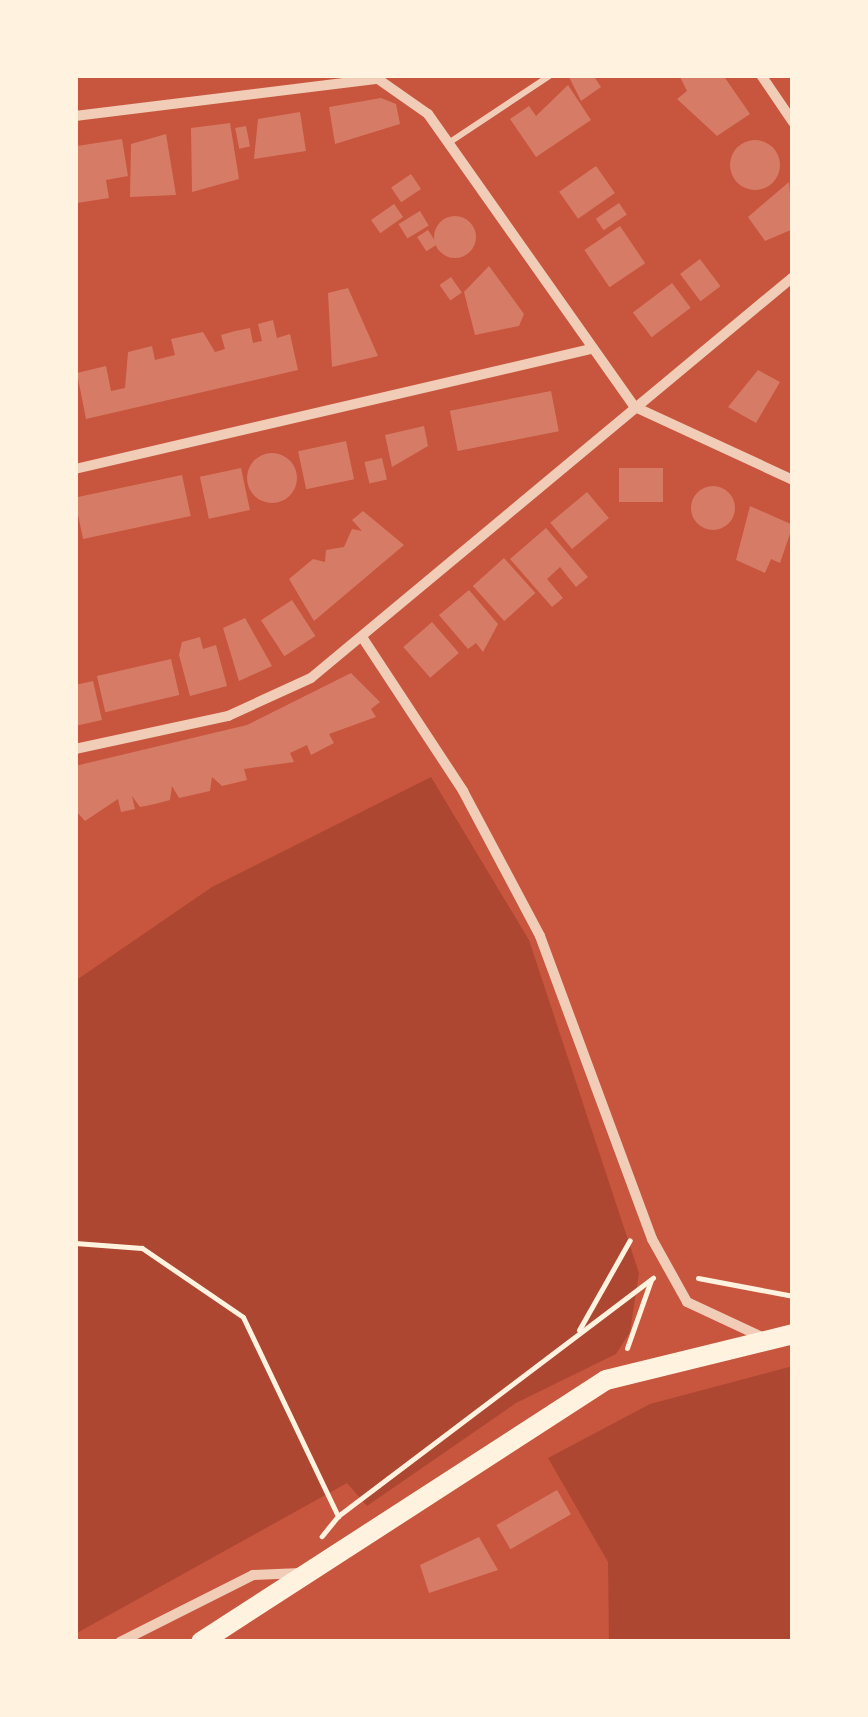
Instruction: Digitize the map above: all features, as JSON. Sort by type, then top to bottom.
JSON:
[{"type":"main road","points":[[200,1642],[606,1380],[760,1336],[793,1334]]},
{"type":"street","points":[[762,75],[793,122]]},
{"type":"street","points":[[75,116],[378,79],[406,94],[450,142],[635,407],[793,480]]},
{"type":"street","points":[[75,749],[228,716],[311,678],[364,640],[793,276]]},
{"type":"street","points":[[75,469],[591,349]]},
{"type":"street","points":[[364,640],[463,791],[540,936],[643,1205],[652,1239],[687,1302],[760,1336]]},
{"type":"street","points":[[120,1642],[253,1576],[306,1573]]},
{"type":"lane","points":[[450,142],[551,75]]},
{"type":"path","points":[[574,1336],[607,1293],[643,1205]]},
{"type":"path","points":[[606,1380],[643,1323],[651,1279],[652,1239]]},
{"type":"path","points":[[75,1242],[142,1248],[243,1317],[338,1516]]},
{"type":"path","points":[[335,1553],[318,1530],[651,1279],[672,1273],[793,1296]]},
{"type":"shaded area","points":[[431,777],[529,940],[639,1273],[630,1332],[616,1354],[516,1403],[367,1506],[347,1483],[75,1634],[75,981],[212,887]]},
{"type":"shaded area","points":[[793,1366],[793,1642],[609,1642],[608,1562],[548,1458],[650,1404]]},
{"type":"building","points":[[568,75],[593,75],[601,87],[581,101]]},
{"type":"building","points":[[679,75],[723,75],[750,114],[717,136],[677,99],[687,91]]},
{"type":"building","points":[[568,85],[591,120],[536,157],[510,119],[529,106],[536,116]]},
{"type":"building","points":[[381,98],[396,104],[400,124],[335,144],[329,107]]},
{"type":"building","points":[[300,112],[306,151],[254,159],[258,119]]},
{"type":"building","points":[[230,123],[239,179],[192,192],[191,128]]},
{"type":"building","points":[[246,126],[250,147],[239,149],[235,128]]},
{"type":"building","points":[[166,134],[176,195],[130,197],[131,144]]},
{"type":"building","points":[[122,139],[128,176],[106,180],[109,198],[77,203],[77,146]]},
{"type":"building","points":[[755,140],[773,147],[780,165],[773,183],[755,190],[737,183],[730,165],[737,147]]},
{"type":"building","points":[[596,166],[615,193],[578,219],[559,192]]},
{"type":"building","points":[[411,174],[421,189],[401,202],[391,187]]},
{"type":"building","points":[[789,182],[793,229],[765,241],[748,217]]},
{"type":"building","points":[[619,203],[627,215],[604,230],[596,219]]},
{"type":"building","points":[[394,204],[403,217],[380,233],[371,220]]},
{"type":"building","points":[[420,211],[429,226],[407,238],[399,224]]},
{"type":"building","points":[[455,216],[470,222],[476,237],[470,252],[455,258],[440,252],[434,237],[440,222]]},
{"type":"building","points":[[620,226],[645,263],[610,287],[584,250]]},
{"type":"building","points":[[428,230],[437,244],[426,251],[417,237]]},
{"type":"building","points":[[700,259],[720,286],[700,301],[680,274]]},
{"type":"building","points":[[489,266],[524,314],[519,326],[475,335],[464,292]]},
{"type":"building","points":[[451,277],[462,293],[450,301],[440,285]]},
{"type":"building","points":[[672,283],[691,308],[652,337],[633,312]]},
{"type":"building","points":[[348,288],[378,356],[332,367],[328,293]]},
{"type":"building","points":[[273,320],[277,338],[290,334],[298,370],[86,419],[77,373],[106,366],[111,391],[125,388],[128,352],[152,346],[155,360],[175,355],[171,339],[203,332],[215,352],[225,349],[221,335],[235,331],[250,328],[253,343],[262,341],[258,324]]},
{"type":"building","points":[[758,370],[780,382],[756,423],[728,407]]},
{"type":"building","points":[[551,391],[559,431],[458,451],[450,411]]},
{"type":"building","points":[[424,426],[428,446],[392,467],[385,435]]},
{"type":"building","points":[[346,441],[354,479],[306,489],[298,451]]},
{"type":"building","points":[[272,453],[289,461],[297,478],[289,495],[272,503],[255,495],[247,478],[255,461]]},
{"type":"building","points":[[382,458],[387,479],[369,483],[364,462]]},
{"type":"building","points":[[241,468],[250,510],[209,519],[200,477]]},
{"type":"building","points":[[619,468],[663,468],[663,502],[619,502]]},
{"type":"building","points":[[182,475],[191,516],[83,539],[75,498]]},
{"type":"building","points":[[713,486],[728,493],[735,508],[728,523],[713,530],[698,523],[691,508],[698,493]]},
{"type":"building","points":[[587,492],[609,518],[572,549],[550,523]]},
{"type":"building","points":[[750,506],[793,525],[780,563],[771,559],[765,573],[736,560]]},
{"type":"building","points":[[363,511],[404,545],[314,621],[289,579],[313,559],[325,562],[326,550],[344,547],[352,529],[362,531],[352,520]]},
{"type":"building","points":[[546,528],[588,577],[576,587],[560,567],[547,579],[563,598],[552,607],[510,559]]},
{"type":"building","points":[[504,558],[535,593],[504,621],[473,586]]},
{"type":"building","points":[[469,590],[498,624],[483,652],[476,643],[468,649],[439,615]]},
{"type":"building","points":[[292,600],[315,636],[284,656],[261,620]]},
{"type":"building","points":[[245,618],[272,666],[239,681],[223,628]]},
{"type":"building","points":[[432,622],[459,653],[430,678],[403,647]]},
{"type":"building","points":[[200,637],[203,649],[216,645],[227,686],[190,696],[179,655],[182,642]]},
{"type":"building","points":[[171,659],[179,695],[105,712],[97,676]]},
{"type":"building","points":[[351,673],[380,702],[371,709],[376,717],[329,734],[334,743],[311,755],[307,745],[290,753],[294,762],[244,769],[247,780],[222,786],[212,777],[210,791],[179,798],[172,786],[170,800],[155,804],[140,807],[132,796],[135,809],[121,812],[118,799],[85,821],[75,810],[75,766],[247,725]]},
{"type":"building","points":[[93,681],[102,720],[75,726],[75,685]]},
{"type":"building","points":[[557,1490],[571,1514],[510,1549],[496,1525]]},
{"type":"building","points":[[479,1537],[498,1570],[429,1593],[420,1565]]}]
